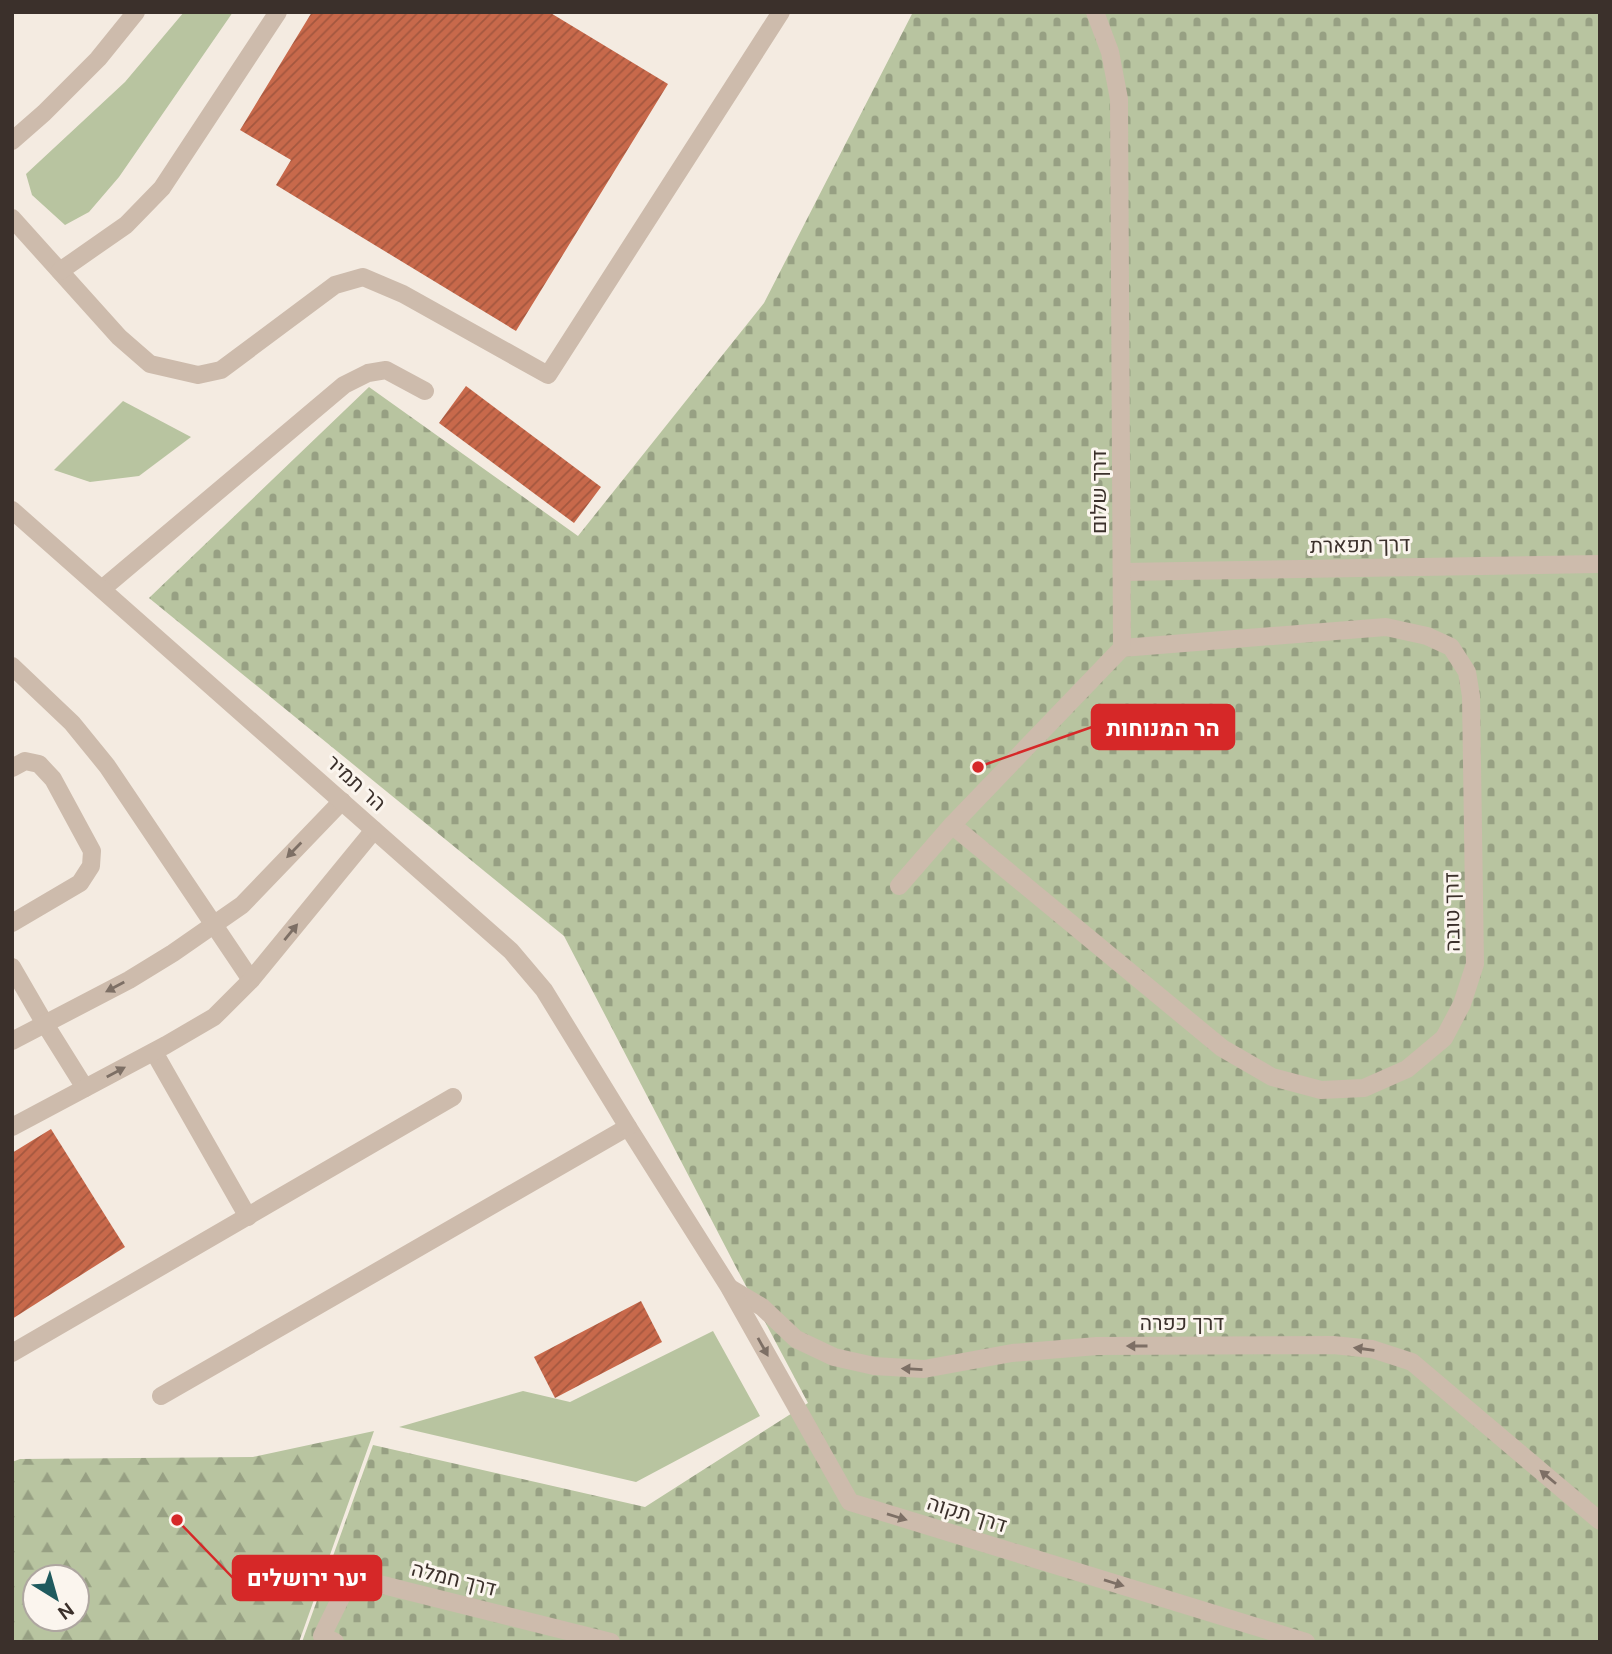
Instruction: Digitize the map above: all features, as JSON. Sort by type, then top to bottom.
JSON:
[{"type":"street","points":[[12,141],[98,59],[136,12]]},
{"type":"street","points":[[60,271],[126,225],[162,188],[278,12]]},
{"type":"street","points":[[12,218],[119,337],[150,364],[198,375],[221,370],[335,285],[363,277],[402,294],[548,375],[781,12]]},
{"type":"street","name":"דרך שלום","points":[[1095,12],[1110,52],[1119,99],[1122,648]]},
{"type":"street","points":[[102,589],[344,385],[368,373],[386,370],[425,391]]},
{"type":"street","name":"הר תמיר","points":[[12,510],[511,951],[544,990],[729,1287]]},
{"type":"street","name":"דרך תפארת","points":[[1122,572],[1600,565]]},
{"type":"street","name":"דרך טובה","points":[[952,825],[1222,1048],[1272,1077],[1321,1090],[1364,1088],[1407,1069],[1444,1038],[1462,1004],[1475,964],[1471,696],[1467,672],[1451,647],[1427,636],[1386,627],[1122,648]]},
{"type":"street","points":[[899,886],[952,825],[1122,648]]},
{"type":"street","points":[[16,671],[72,723],[107,766],[251,980]]},
{"type":"street","points":[[12,768],[24,761],[39,764],[54,779],[92,850],[91,866],[80,883],[12,923]]},
{"type":"street","points":[[12,1041],[173,953],[242,905],[342,801]]},
{"type":"street","points":[[12,1127],[214,1017],[251,980],[374,830]]},
{"type":"street","points":[[12,967],[85,1088]]},
{"type":"street","points":[[154,1052],[248,1217]]},
{"type":"street","points":[[12,1353],[453,1097]]},
{"type":"street","points":[[161,1396],[628,1127]]},
{"type":"street","name":"דרך כפרה","points":[[729,1287],[762,1307],[796,1339],[834,1357],[874,1366],[924,1369],[1012,1353],[1097,1346],[1333,1345],[1372,1349],[1412,1362],[1600,1521]]},
{"type":"street","name":"דרך תקוה","points":[[729,1287],[850,1502],[1306,1642]]},
{"type":"street","name":"דרך חמלה","points":[[328,1639],[351,1577],[611,1642]]},
{"type":"green space","points":[[184,12],[233,12],[119,177],[89,212],[65,225],[32,195],[26,174],[125,82]]},
{"type":"green space","points":[[913,12],[1600,12],[1600,1642],[302,1642],[373,1445],[645,1507],[808,1403],[564,936],[149,598],[369,387],[578,536],[764,303]]},
{"type":"green space","points":[[123,401],[191,437],[139,476],[90,482],[54,470]]},
{"type":"green space","points":[[713,1331],[760,1416],[636,1482],[399,1427],[523,1391],[570,1402]]},
{"type":"green space","points":[[374,1431],[299,1642],[12,1642],[12,1462],[20,1459],[253,1457]]},
{"type":"building","points":[[312,12],[549,12],[668,84],[516,331],[276,185],[291,160],[240,130]]},
{"type":"building","points":[[466,386],[601,487],[574,523],[439,423]]},
{"type":"building","points":[[51,1129],[125,1247],[12,1319],[12,1153]]},
{"type":"building","points":[[641,1301],[662,1342],[555,1398],[534,1357]]},
{"type":"place","name":"הר המנוחות","points":[[978,767]]},
{"type":"place","name":"יער ירושלים","points":[[177,1520]]}]
